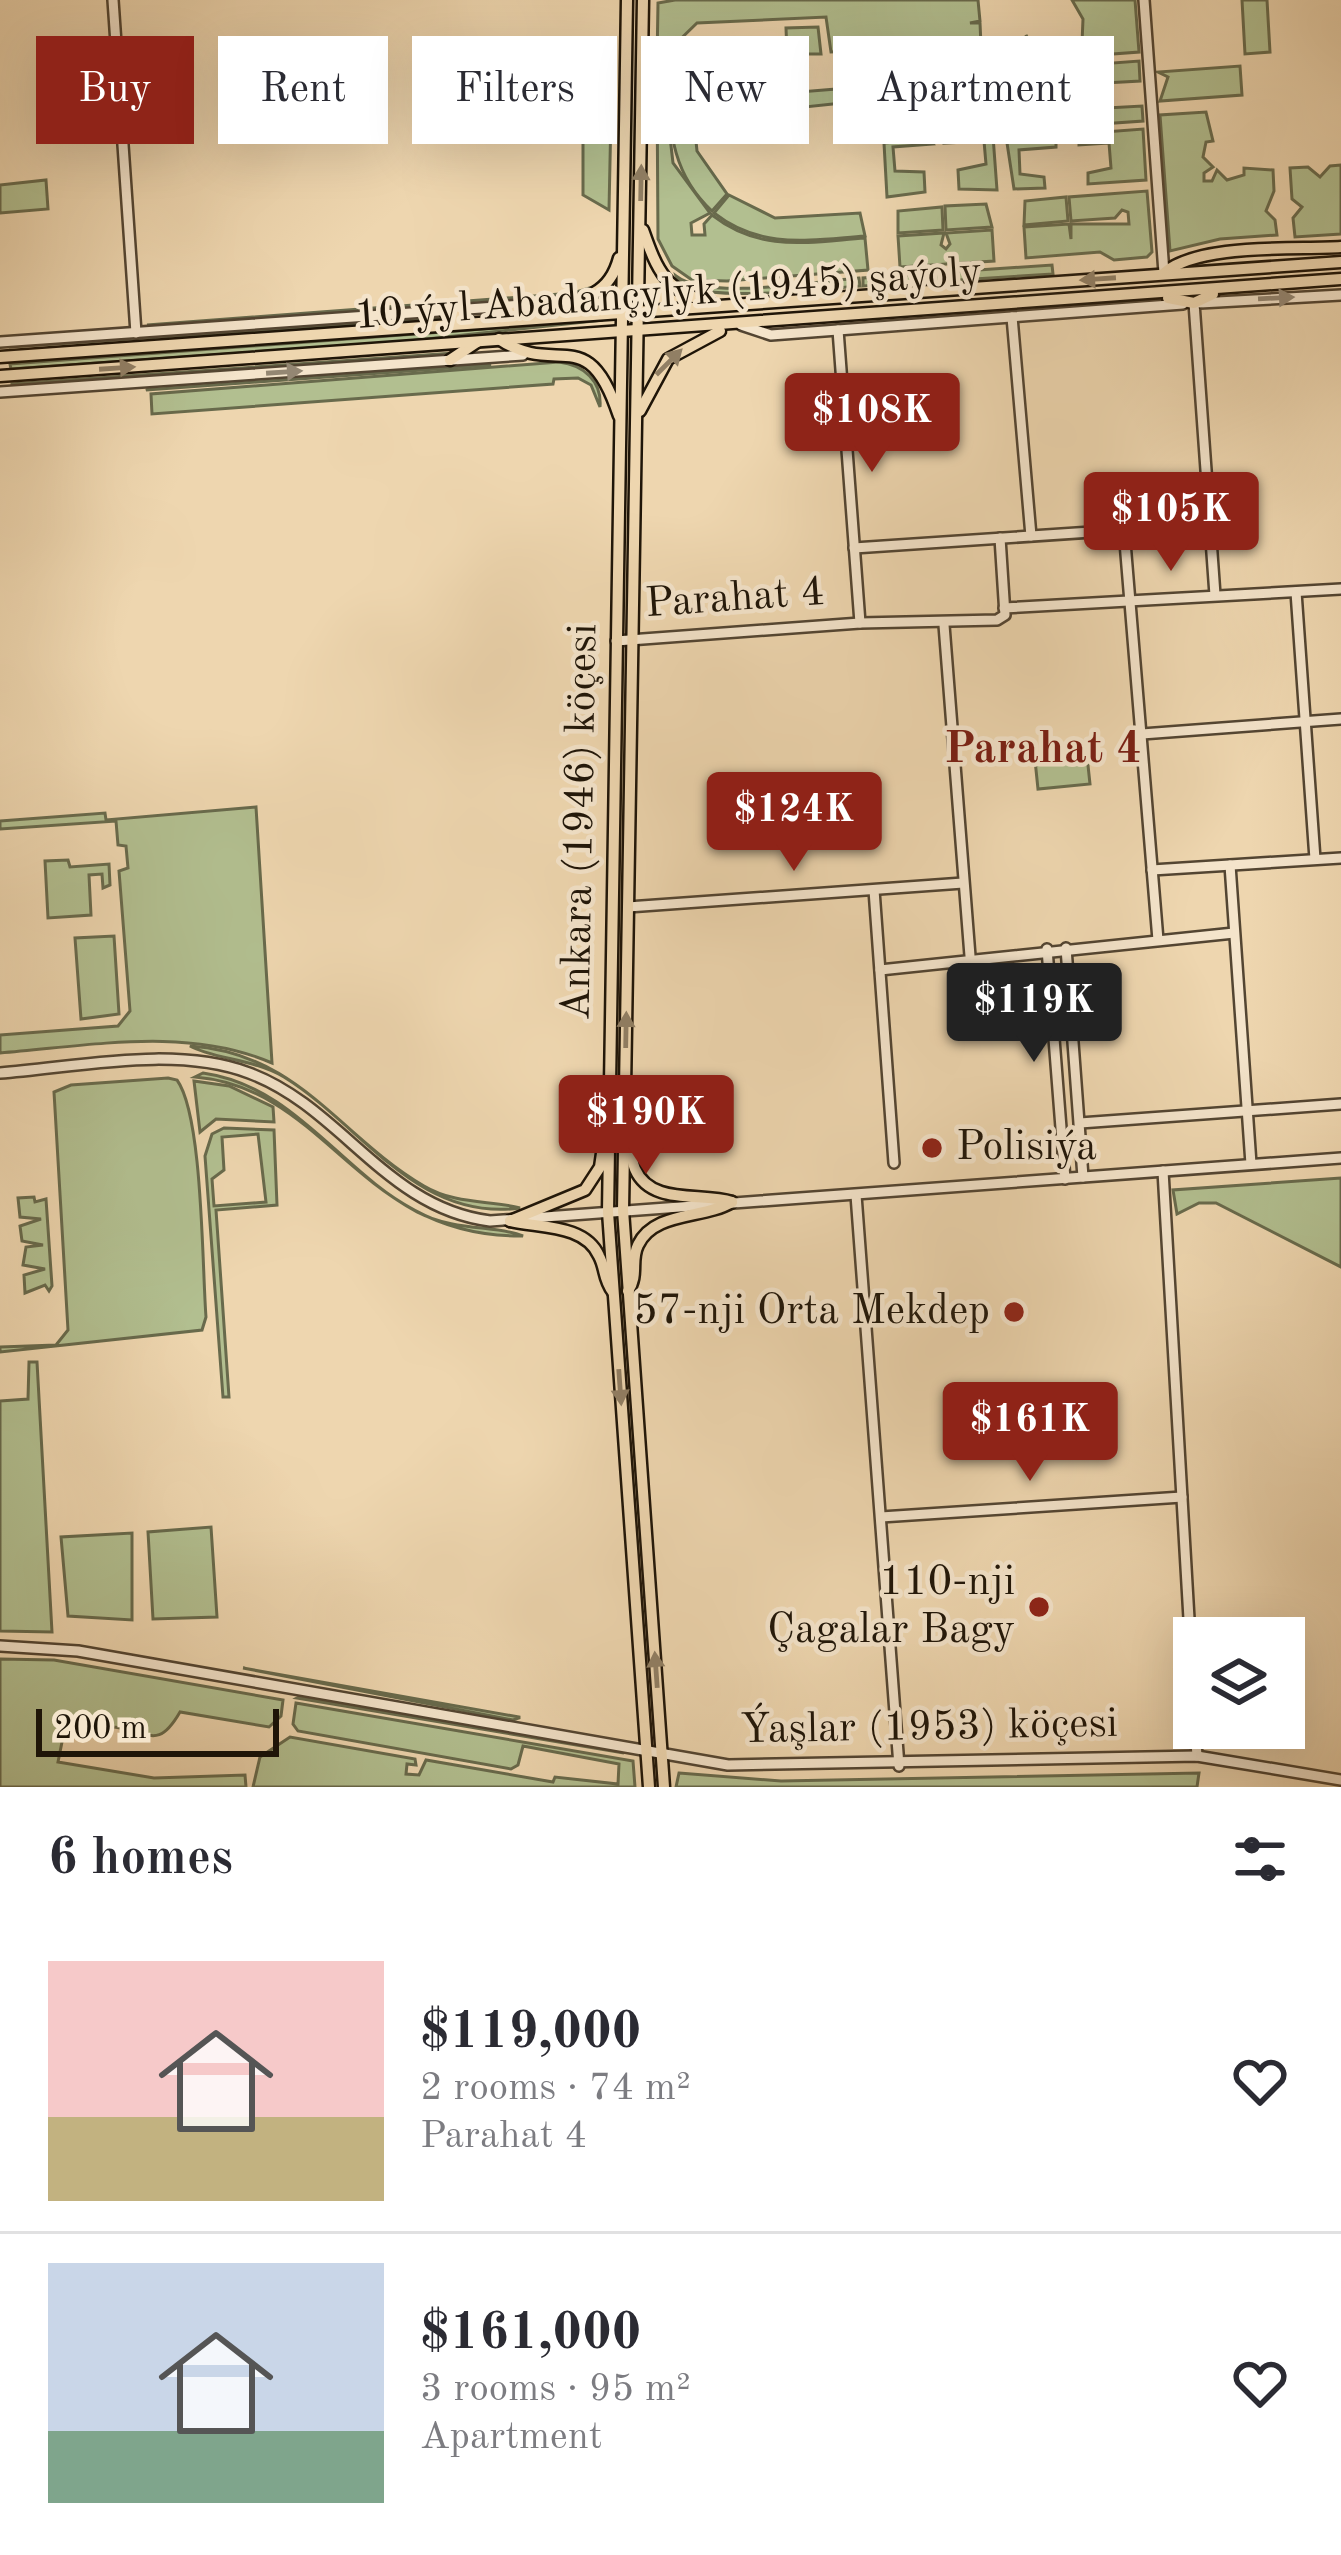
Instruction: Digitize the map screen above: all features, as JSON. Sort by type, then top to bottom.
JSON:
[{"type":"main road","name":"Ankara (1946) köçesi","points":[[627,0],[624,331],[633,640],[623,1210],[664,1787]]},
{"type":"main road","name":"Ankara (1946) köçesi","points":[[643,0],[638,331],[616,641],[608,1211],[649,1787]]},
{"type":"main road","points":[[640,220],[654,264],[667,283],[688,296],[726,305]]},
{"type":"main road","points":[[501,321],[523,305],[580,301],[600,292],[616,270],[623,223]]},
{"type":"main road","points":[[1164,273],[1178,261],[1210,256],[1341,247]]},
{"type":"main road","name":"10 ýyl Abadançylyk (1945) şaýoly","points":[[0,357],[1341,262]]},
{"type":"main road","name":"10 ýyl Abadançylyk (1945) şaýoly","points":[[0,376],[1341,279]]},
{"type":"main road","points":[[1147,295],[1194,303],[1222,289]]},
{"type":"main road","points":[[446,312],[473,323]]},
{"type":"main road","points":[[629,425],[668,359],[737,326]]},
{"type":"main road","points":[[500,340],[523,355],[568,353],[588,360],[606,380],[629,425]]},
{"type":"main road","points":[[450,360],[478,341]]},
{"type":"main road","points":[[510,1222],[583,1192],[598,1172],[602,1132],[610,1118]]},
{"type":"main road","points":[[624,1118],[632,1131],[633,1166],[649,1186],[670,1195],[710,1195],[732,1202]]},
{"type":"main road","points":[[628,1291],[636,1280],[635,1249],[647,1232],[674,1219],[710,1215],[732,1202]]},
{"type":"main road","points":[[510,1222],[586,1239],[600,1257],[604,1280],[613,1292]]},
{"type":"street","points":[[113,0],[136,333]]},
{"type":"street","points":[[1144,0],[1164,273]]},
{"type":"street","points":[[737,326],[771,335],[1341,295]]},
{"type":"street","points":[[1194,303],[1215,596]]},
{"type":"street","points":[[0,342],[523,305]]},
{"type":"street","points":[[1012,317],[1031,536]]},
{"type":"street","name":"Parahat 4","points":[[838,330],[860,623]]},
{"type":"street","points":[[0,392],[523,355]]},
{"type":"street","name":"Parahat 4","points":[[854,548],[1210,524]]},
{"type":"street","points":[[1124,530],[1158,940]]},
{"type":"street","points":[[1000,538],[1004,608]]},
{"type":"street","name":"Parahat 4","points":[[616,641],[860,623],[944,625],[998,620],[1004,608],[1341,589]]},
{"type":"street","points":[[1296,592],[1315,859]]},
{"type":"street","points":[[944,625],[970,956]]},
{"type":"street","points":[[1142,734],[1341,719]]},
{"type":"street","points":[[1152,870],[1341,858]]},
{"type":"street","points":[[1230,865],[1251,1164]]},
{"type":"street","points":[[628,907],[963,883]]},
{"type":"street","points":[[874,890],[894,1163]]},
{"type":"street","points":[[880,970],[970,956],[1234,933]]},
{"type":"street","points":[[1066,948],[1083,1177]]},
{"type":"street","points":[[1048,949],[1065,1179]]},
{"type":"street","points":[[0,1073],[184,1060],[236,1068],[288,1094],[420,1200],[463,1216],[510,1222],[1341,1158]]},
{"type":"street","points":[[1080,1124],[1341,1104]]},
{"type":"street","points":[[1162,1171],[1189,1617]]},
{"type":"street","points":[[856,1195],[899,1766]]},
{"type":"street","points":[[880,1517],[1182,1496]]},
{"type":"street","points":[[0,1646],[78,1651],[647,1750]]},
{"type":"street","points":[[1197,1749],[1197,1756]]},
{"type":"street","name":"Ýaşlar (1953) köçesi","points":[[647,1750],[728,1765],[899,1766],[1197,1756],[1341,1780]]},
{"type":"green space","points":[[978,0],[980,21],[970,23],[980,23],[981,36],[833,36],[831,52],[826,17],[697,23],[684,36],[657,36],[658,3]]},
{"type":"green space","points":[[1072,0],[1135,0],[1139,52],[1114,54],[1114,36],[1082,36],[1083,19]]},
{"type":"green space","points":[[1242,0],[1267,0],[1270,52],[1245,54]]},
{"type":"green space","points":[[818,27],[821,54],[809,54],[809,36],[786,36],[786,28]]},
{"type":"green space","points":[[1139,61],[1140,81],[1114,82],[1114,63]]},
{"type":"green space","points":[[1240,66],[1242,95],[1160,101],[1168,77],[1158,72]]},
{"type":"green space","points":[[833,89],[833,104],[809,107],[809,91]]},
{"type":"green space","points":[[1142,106],[1143,121],[1114,123],[1114,108]]},
{"type":"green space","points":[[1206,112],[1213,141],[1206,142],[1203,157],[1213,167],[1204,173],[1204,181],[1212,181],[1217,170],[1227,180],[1244,175],[1244,168],[1273,170],[1274,191],[1266,211],[1275,220],[1277,235],[1220,239],[1170,251],[1160,115]]},
{"type":"green space","points":[[1143,129],[1146,180],[1088,184],[1088,173],[1111,168],[1109,144],[1114,144],[1114,131]]},
{"type":"green space","points":[[583,144],[610,144],[609,210],[583,195]]},
{"type":"green space","points":[[657,144],[671,144],[673,163],[710,213],[691,223],[692,235],[705,235],[704,224],[712,215],[767,240],[865,238],[868,270],[692,280],[672,266],[658,239]]},
{"type":"green space","points":[[674,144],[696,144],[727,194],[712,211],[688,181]]},
{"type":"green space","points":[[884,144],[933,144],[893,147],[895,171],[924,172],[925,192],[887,197]]},
{"type":"green space","points":[[984,144],[994,144],[997,190],[959,189],[958,170],[986,164]]},
{"type":"green space","points":[[1007,144],[1056,144],[1019,150],[1020,174],[1044,177],[1045,188],[1014,189]]},
{"type":"green space","points":[[1341,165],[1341,234],[1295,237],[1293,218],[1302,207],[1292,199],[1290,168],[1308,167],[1320,177],[1330,166]]},
{"type":"green space","points":[[46,180],[48,209],[0,213],[0,185]]},
{"type":"green space","points":[[1147,191],[1152,252],[1147,257],[1114,260],[1100,252],[1026,258],[1024,227],[1069,224],[1071,239],[1071,224],[1129,224],[1128,212],[1122,210],[1115,218],[1071,221],[1069,197]]},
{"type":"green space","points":[[729,195],[775,218],[860,213],[865,236],[786,240],[750,233],[714,213]]},
{"type":"green space","points":[[1066,197],[1068,221],[1024,225],[1025,201]]},
{"type":"green space","points":[[986,204],[992,227],[946,230],[945,206]]},
{"type":"green space","points":[[942,207],[943,230],[898,233],[898,211]]},
{"type":"green space","points":[[992,230],[994,261],[900,267],[898,236],[944,233],[941,245],[946,249],[950,244],[946,233]]},
{"type":"green space","points":[[1052,265],[1053,274],[863,286],[863,278]]},
{"type":"green space","points":[[676,276],[712,287],[764,288],[859,278],[860,286],[729,293],[685,285]]},
{"type":"green space","points":[[596,289],[573,297],[147,325],[573,293]]},
{"type":"green space","points":[[444,315],[451,318],[9,347]]},
{"type":"green space","points":[[603,320],[399,342],[11,369],[10,364]]},
{"type":"green space","points":[[454,353],[445,357],[12,387],[12,384]]},
{"type":"green space","points":[[559,362],[590,376],[598,389],[600,407],[591,385],[578,378],[554,379],[553,384],[152,414],[151,394]]},
{"type":"green space","points":[[491,365],[146,390],[154,386]]},
{"type":"green space","points":[[1087,756],[1090,784],[1038,789],[1035,760]]},
{"type":"green space","points":[[256,807],[272,1063],[240,1052],[172,1042],[0,1053],[0,1035],[118,1026],[130,1011],[119,871],[128,868],[126,846],[118,845],[116,821],[0,829],[0,821],[105,813],[106,820]]},
{"type":"green space","points":[[68,860],[70,867],[109,864],[110,885],[103,888],[102,874],[89,875],[91,915],[48,918],[45,861]]},
{"type":"green space","points":[[114,936],[119,1014],[81,1019],[75,938]]},
{"type":"green space","points":[[190,1046],[228,1052],[283,1076],[260,1066]]},
{"type":"green space","points":[[203,1073],[264,1094],[360,1171],[280,1107],[241,1087],[195,1077]]},
{"type":"green space","points":[[177,1080],[186,1098],[197,1157],[206,1317],[202,1330],[0,1352],[0,1347],[56,1345],[68,1330],[54,1092],[71,1085]]},
{"type":"green space","points":[[194,1081],[229,1086],[273,1107],[274,1122],[216,1119],[200,1132]]},
{"type":"green space","points":[[339,1120],[394,1166],[436,1192],[520,1208],[483,1208],[450,1200],[420,1185],[392,1166]]},
{"type":"green space","points":[[224,1128],[274,1130],[277,1205],[216,1210],[229,1397],[223,1397],[205,1156],[212,1134]],"holes":[[[258,1134],[266,1202],[214,1206],[212,1179],[224,1170],[222,1137]]]},
{"type":"green space","points":[[1341,1178],[1341,1267],[1216,1203],[1199,1203],[1177,1214],[1173,1190]]},
{"type":"green space","points":[[34,1197],[35,1202],[46,1199],[52,1286],[49,1291],[45,1285],[25,1293],[24,1275],[45,1269],[23,1265],[26,1247],[43,1245],[22,1241],[20,1226],[41,1219],[20,1217],[18,1198]]},
{"type":"green space","points":[[445,1222],[501,1230],[523,1236],[467,1230]]},
{"type":"green space","points":[[29,1362],[37,1362],[52,1632],[0,1631],[0,1401],[28,1399]]},
{"type":"green space","points":[[211,1527],[217,1617],[153,1619],[148,1532]]},
{"type":"green space","points":[[132,1533],[132,1620],[68,1616],[61,1537]]},
{"type":"green space","points":[[0,1659],[54,1660],[283,1700],[281,1716],[269,1727],[180,1712],[159,1735],[107,1726],[64,1732],[58,1762],[154,1778],[245,1775],[246,1787],[0,1787]]},
{"type":"green space","points":[[243,1668],[519,1717],[519,1718],[513,1720]]},
{"type":"green space","points":[[301,1696],[624,1753],[297,1698]]},
{"type":"green space","points":[[296,1703],[633,1761],[635,1787],[253,1787],[260,1757],[290,1737],[415,1759],[416,1765],[407,1764],[406,1774],[419,1775],[426,1760],[553,1782],[555,1777],[618,1784],[619,1764],[523,1746],[518,1765],[511,1769],[298,1731],[293,1724]]},
{"type":"green space","points":[[679,1773],[781,1781],[1199,1773],[1197,1787],[676,1787]]},
{"type":"place","name":"Polisiýa","points":[[932,1148]]},
{"type":"place","name":"57-nji Orta Mekdep","points":[[1014,1312]]},
{"type":"place","name":"110-nji Çagalar Bagy","points":[[1039,1607]]},
{"type":"district","name":"Parahat 4","points":[[1043,750]]}]
